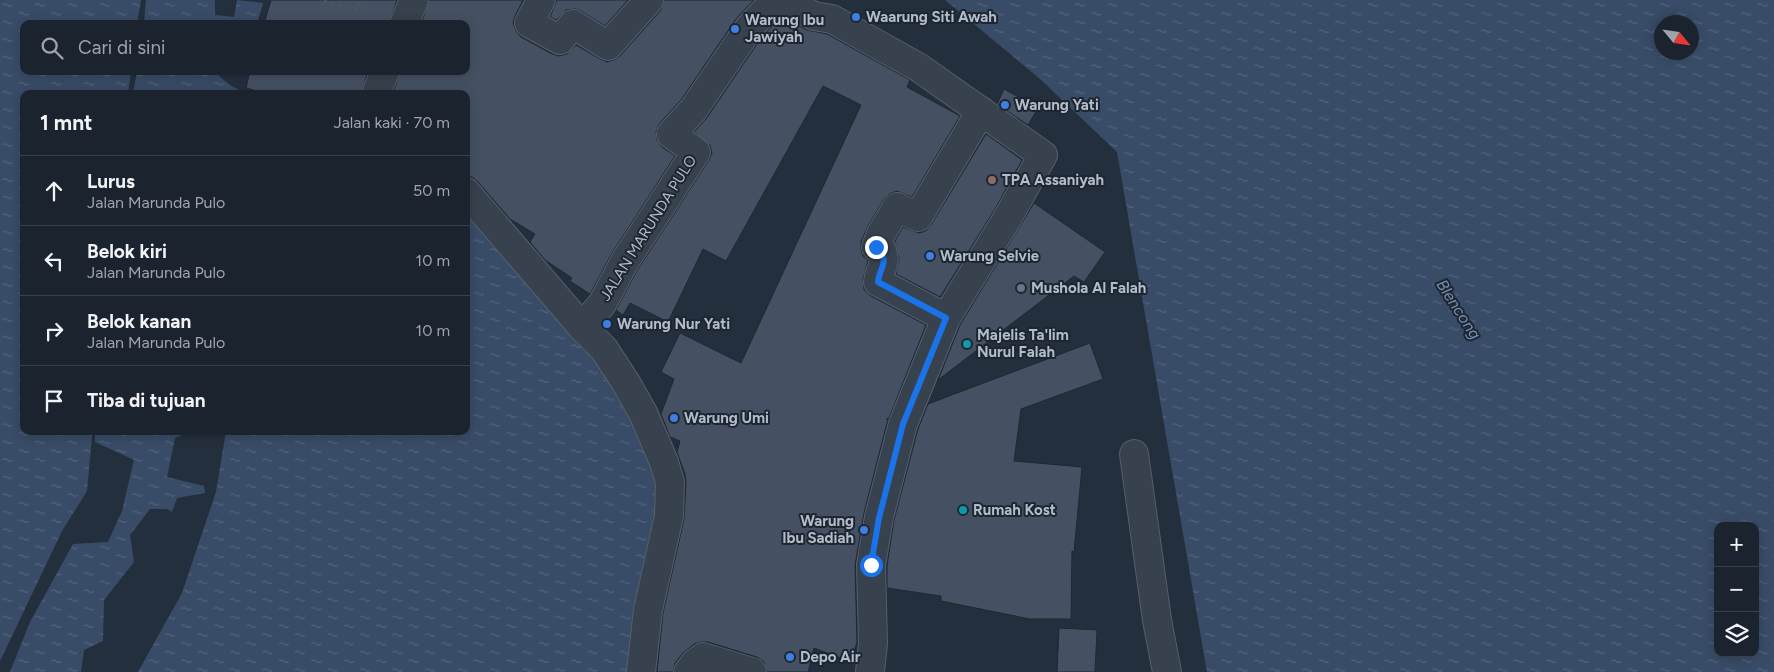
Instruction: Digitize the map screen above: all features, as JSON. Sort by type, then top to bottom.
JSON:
[{"type":"street","points":[[406,20],[414,0]]},
{"type":"street","points":[[541,0],[530,23],[560,40],[573,24],[608,46],[649,0]]},
{"type":"street","name":"JALAN MARUNDA PULO","points":[[582,327],[602,304],[625,261],[696,152],[671,134],[694,110],[749,28],[764,12],[784,2],[814,16],[832,19],[918,67],[1043,155],[1008,217],[946,318],[903,424],[879,518],[871,565],[873,643],[870,672]]},
{"type":"street","points":[[378,90],[383,75]]},
{"type":"street","points":[[946,318],[878,282],[884,264],[882,250],[876,247],[897,206],[918,217],[981,111]]},
{"type":"street","points":[[470,197],[582,327],[604,349],[626,382],[647,421],[664,462],[670,482],[669,516],[648,610],[641,672]]},
{"type":"street","points":[[1134,454],[1157,620],[1167,672]]},
{"type":"street","points":[[688,672],[703,657],[752,672]]},
{"type":"path","points":[[326,0],[326,2],[357,10],[360,0]]},
{"type":"water","points":[[0,0],[141,0],[138,20],[20,20],[20,75],[130,75],[129,90],[20,90],[20,435],[92,436],[87,491],[62,531],[0,661]]},
{"type":"water","points":[[146,0],[215,0],[215,15],[234,17],[237,0],[263,3],[258,20],[144,20]]},
{"type":"water","name":"Blencong","points":[[945,0],[1774,0],[1774,672],[1207,672],[1117,152],[1039,78]]},
{"type":"water","points":[[136,75],[219,75],[230,85],[239,90],[134,90]]},
{"type":"water","points":[[470,209],[603,361],[666,476],[638,672],[138,672],[182,593],[216,492],[225,435],[470,435]]},
{"type":"water","points":[[95,435],[182,435],[175,438],[167,477],[204,486],[205,493],[177,498],[172,512],[167,509],[150,509],[130,535],[134,562],[104,600],[103,641],[84,650],[81,672],[10,672],[30,622],[73,544],[108,542],[122,511],[134,460],[95,442]]},
{"type":"building","points":[[271,0],[397,0],[390,20],[265,20]]},
{"type":"building","points":[[429,0],[523,0],[513,23],[521,37],[559,56],[567,54],[576,45],[607,62],[620,56],[661,10],[664,0],[754,0],[736,19],[681,100],[659,124],[656,132],[657,140],[662,147],[675,156],[612,253],[590,294],[570,281],[572,278],[545,260],[530,242],[535,234],[510,219],[478,182],[470,177],[470,90],[394,90],[399,75],[470,75],[470,20],[422,20]]},
{"type":"building","points":[[557,0],[628,0],[605,26],[575,9],[566,10],[556,20],[550,17]]},
{"type":"building","points":[[787,20],[807,30],[827,34],[910,80],[907,87],[960,116],[912,197],[897,191],[889,194],[868,226],[861,242],[863,256],[868,260],[863,280],[864,290],[871,296],[926,325],[889,418],[886,419],[888,419],[864,513],[855,565],[857,642],[851,662],[814,648],[808,672],[767,672],[764,662],[757,657],[708,642],[701,642],[694,644],[683,653],[675,663],[673,672],[657,672],[663,613],[684,519],[686,482],[677,452],[680,441],[670,437],[661,414],[674,379],[661,372],[680,333],[741,363],[861,105],[823,86],[726,261],[703,249],[668,322],[630,303],[623,315],[616,310],[638,269],[709,160],[712,153],[710,145],[694,132],[706,119],[761,38],[773,25]]},
{"type":"building","points":[[249,75],[367,75],[362,90],[253,90],[246,88]]},
{"type":"building","points":[[1004,89],[1038,108],[1028,125],[997,104]]},
{"type":"building","points":[[986,134],[1022,160],[995,209],[940,297],[896,274],[899,259],[895,241],[903,227],[919,233],[926,231]]},
{"type":"building","points":[[1034,203],[1105,252],[1084,282],[1074,276],[938,380],[960,325]]},
{"type":"building","points":[[1090,343],[1103,379],[1021,409],[1014,461],[1082,467],[1074,552],[1072,551],[1071,619],[1030,619],[941,601],[941,596],[887,588],[887,566],[894,520],[918,429],[928,404]]},
{"type":"building","points":[[1059,628],[1097,630],[1095,672],[1057,672]]},
{"type":"place","name":"Waarung Siti Awah","points":[[856,17]]},
{"type":"place","name":"Warung Ibu Jawiyah","points":[[735,29]]},
{"type":"place","name":"Warung Yati","points":[[1005,105]]},
{"type":"place","name":"TPA Assaniyah","points":[[992,180]]},
{"type":"place","name":"Warung Selvie","points":[[930,256]]},
{"type":"place","name":"Mushola Al Falah","points":[[1021,288]]},
{"type":"place","name":"Warung Nur Yati","points":[[607,324]]},
{"type":"place","name":"Majelis Ta'lim Nurul Falah","points":[[967,344]]},
{"type":"place","name":"Warung Umi","points":[[674,418]]},
{"type":"place","name":"Rumah Kost","points":[[963,510]]},
{"type":"place","name":"Warung Ibu Sadiah","points":[[864,530]]},
{"type":"place","name":"Depo Air","points":[[790,657]]},
{"type":"route","points":[[871,565],[879,518],[903,424],[946,318],[878,282],[884,267],[884,255],[882,250],[876,247]]}]
